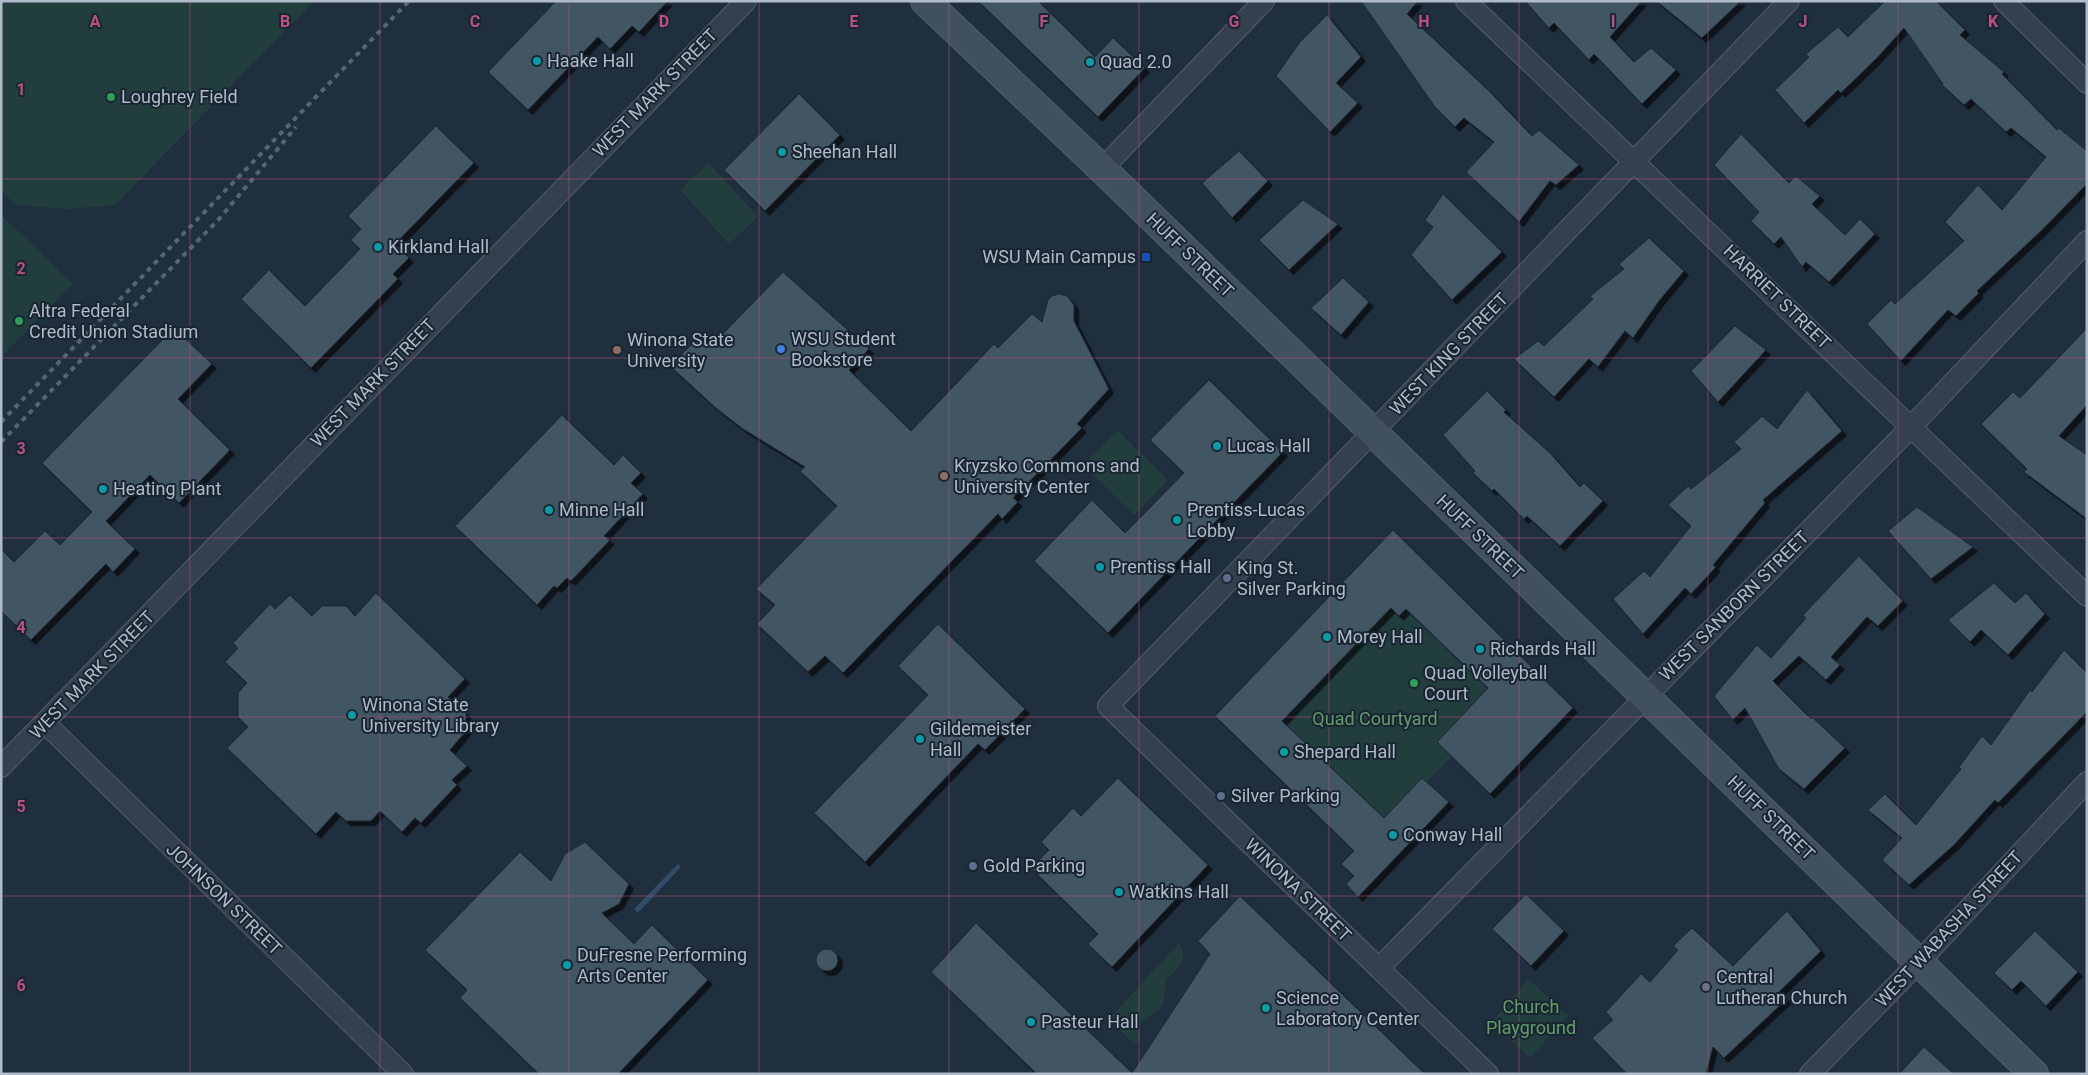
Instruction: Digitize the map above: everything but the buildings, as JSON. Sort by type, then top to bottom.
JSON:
[{"type":"main road","name":"HUFF STREET","points":[[925,1],[1102,169],[2034,1074]]},
{"type":"street","name":"WEST MARK STREET","points":[[1,767],[746,1]]},
{"type":"street","points":[[1102,169],[1264,1]]},
{"type":"street","name":"HARRIET STREET","points":[[1466,1],[1912,426],[2087,596]]},
{"type":"street","name":"WEST KING STREET","points":[[1108,706],[1789,1]]},
{"type":"street","points":[[2004,1],[2087,83]]},
{"type":"street","name":"WEST SANBORN STREET","points":[[1379,968],[1912,426],[2087,242]]},
{"type":"street","name":"WINONA STREET","points":[[1108,706],[1488,1074]]},
{"type":"street","name":"JOHNSON STREET","points":[[45,723],[404,1074]]},
{"type":"street","name":"WEST WABASHA STREET","points":[[1810,1074],[1919,962],[2087,782]]},
{"type":"green space","name":"Loughrey Field","points":[[1,1],[310,1],[312,3],[115,205],[67,209],[16,205],[1,191]]},
{"type":"green space","points":[[709,163],[758,217],[729,244],[680,190]]},
{"type":"green space","name":"Altra Federal Credit Union Stadium","points":[[1,215],[73,284],[1,357]]},
{"type":"green space","points":[[1117,430],[1168,480],[1134,515],[1083,465]]},
{"type":"green space","name":"Quad Courtyard","points":[[1391,608],[1399,616],[1406,609],[1488,688],[1437,742],[1452,756],[1427,782],[1422,779],[1384,818],[1282,721]]},
{"type":"green space","points":[[1179,943],[1183,954],[1182,963],[1167,977],[1165,997],[1162,1004],[1156,1012],[1140,1023],[1140,1040],[1137,1044],[1133,1043],[1109,1019]]},
{"type":"green space","name":"Church Playground","points":[[1529,979],[1568,1016],[1530,1058],[1491,1022]]},
{"type":"water","points":[[678,864],[681,867],[638,913],[634,909]]},
{"type":"railway","points":[[1,422],[409,1]]},
{"type":"railway","points":[[1,442],[220,218],[296,127]]},
{"type":"place","name":"Haake Hall","points":[[537,61]]},
{"type":"place","name":"Quad 2.0","points":[[1090,62]]},
{"type":"place","name":"Loughrey Field","points":[[111,97]]},
{"type":"place","name":"Sheehan Hall","points":[[782,152]]},
{"type":"place","name":"Kirkland Hall","points":[[378,247]]},
{"type":"place","name":"WSU Main Campus","points":[[1146,257]]},
{"type":"place","name":"Altra Federal Credit Union Stadium","points":[[19,321]]},
{"type":"place","name":"WSU Student Bookstore","points":[[781,349]]},
{"type":"place","name":"Winona State University","points":[[617,350]]},
{"type":"place","name":"Lucas Hall","points":[[1217,446]]},
{"type":"place","name":"Kryzsko Commons and University Center","points":[[944,476]]},
{"type":"place","name":"Heating Plant","points":[[103,489]]},
{"type":"place","name":"Minne Hall","points":[[549,510]]},
{"type":"place","name":"Prentiss-Lucas Lobby","points":[[1177,520]]},
{"type":"place","name":"Prentiss Hall","points":[[1100,567]]},
{"type":"place","name":"King St. Silver Parking","points":[[1227,578]]},
{"type":"place","name":"Morey Hall","points":[[1327,637]]},
{"type":"place","name":"Richards Hall","points":[[1480,649]]},
{"type":"place","name":"Quad Volleyball Court","points":[[1414,683]]},
{"type":"place","name":"Winona State University Library","points":[[352,715]]},
{"type":"place","name":"Gildemeister Hall","points":[[920,739]]},
{"type":"place","name":"Shepard Hall","points":[[1284,752]]},
{"type":"place","name":"Silver Parking","points":[[1221,796]]},
{"type":"place","name":"Conway Hall","points":[[1393,835]]},
{"type":"place","name":"Gold Parking","points":[[973,866]]},
{"type":"place","name":"Watkins Hall","points":[[1119,892]]},
{"type":"place","name":"DuFresne Performing Arts Center","points":[[567,965]]},
{"type":"place","name":"Central Lutheran Church","points":[[1706,987]]},
{"type":"place","name":"Science Laboratory Center","points":[[1266,1008]]},
{"type":"place","name":"Pasteur Hall","points":[[1031,1022]]}]
